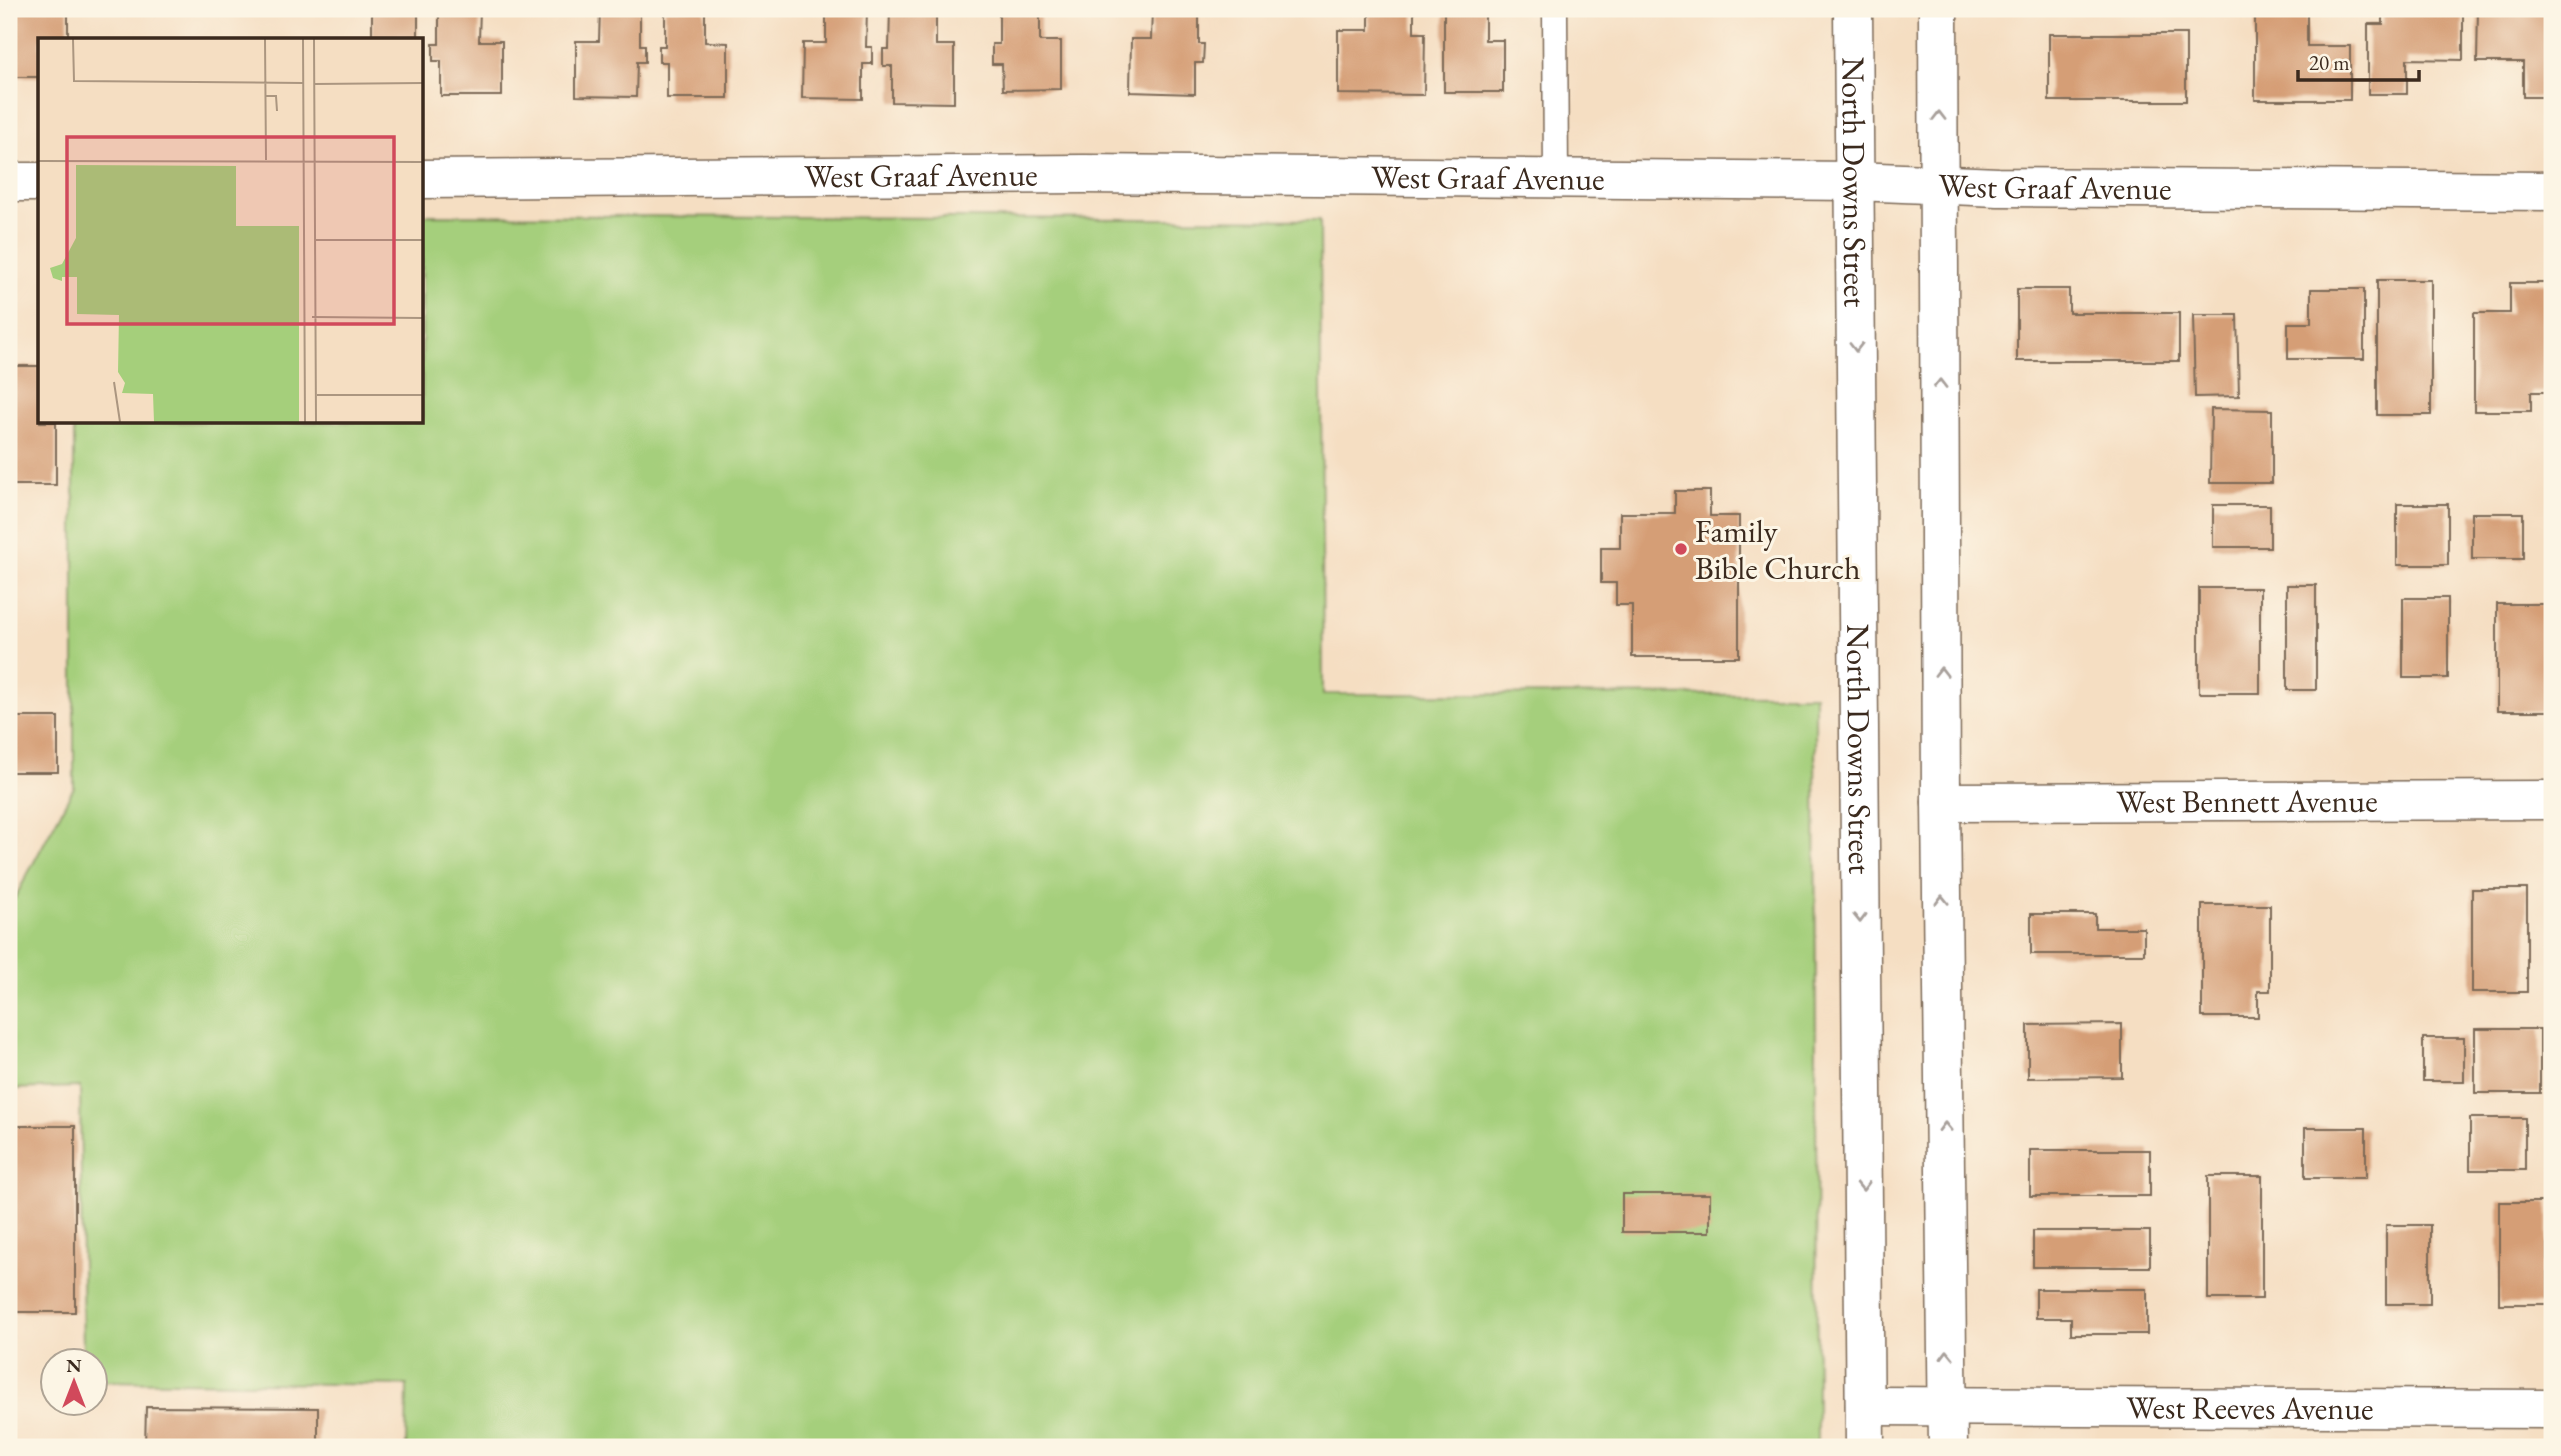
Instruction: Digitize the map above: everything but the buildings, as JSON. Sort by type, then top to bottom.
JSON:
[{"type":"street","name":"North Downs Street","points":[[1853,9],[1865,1447]]},
{"type":"street","points":[[1938,9],[1941,802],[1948,1447]]},
{"type":"street","name":"West Graaf Avenue","points":[[424,179],[1072,174],[1855,181],[2012,187],[2552,191]]},
{"type":"street","points":[[9,183],[38,182]]},
{"type":"street","name":"West Bennett Avenue","points":[[1941,802],[2552,800]]},
{"type":"street","name":"West Reeves Avenue","points":[[1865,1406],[2552,1409]]},
{"type":"lane","points":[[1555,9],[1556,178]]},
{"type":"green space","points":[[424,215],[1320,220],[1323,694],[1815,695],[1817,1447],[406,1447],[407,1385],[108,1381],[108,1348],[83,1348],[80,1087],[9,1089],[9,909],[74,787],[74,424],[424,424]]},
{"type":"place","name":"Family Bible Church","points":[[1681,549]]}]
